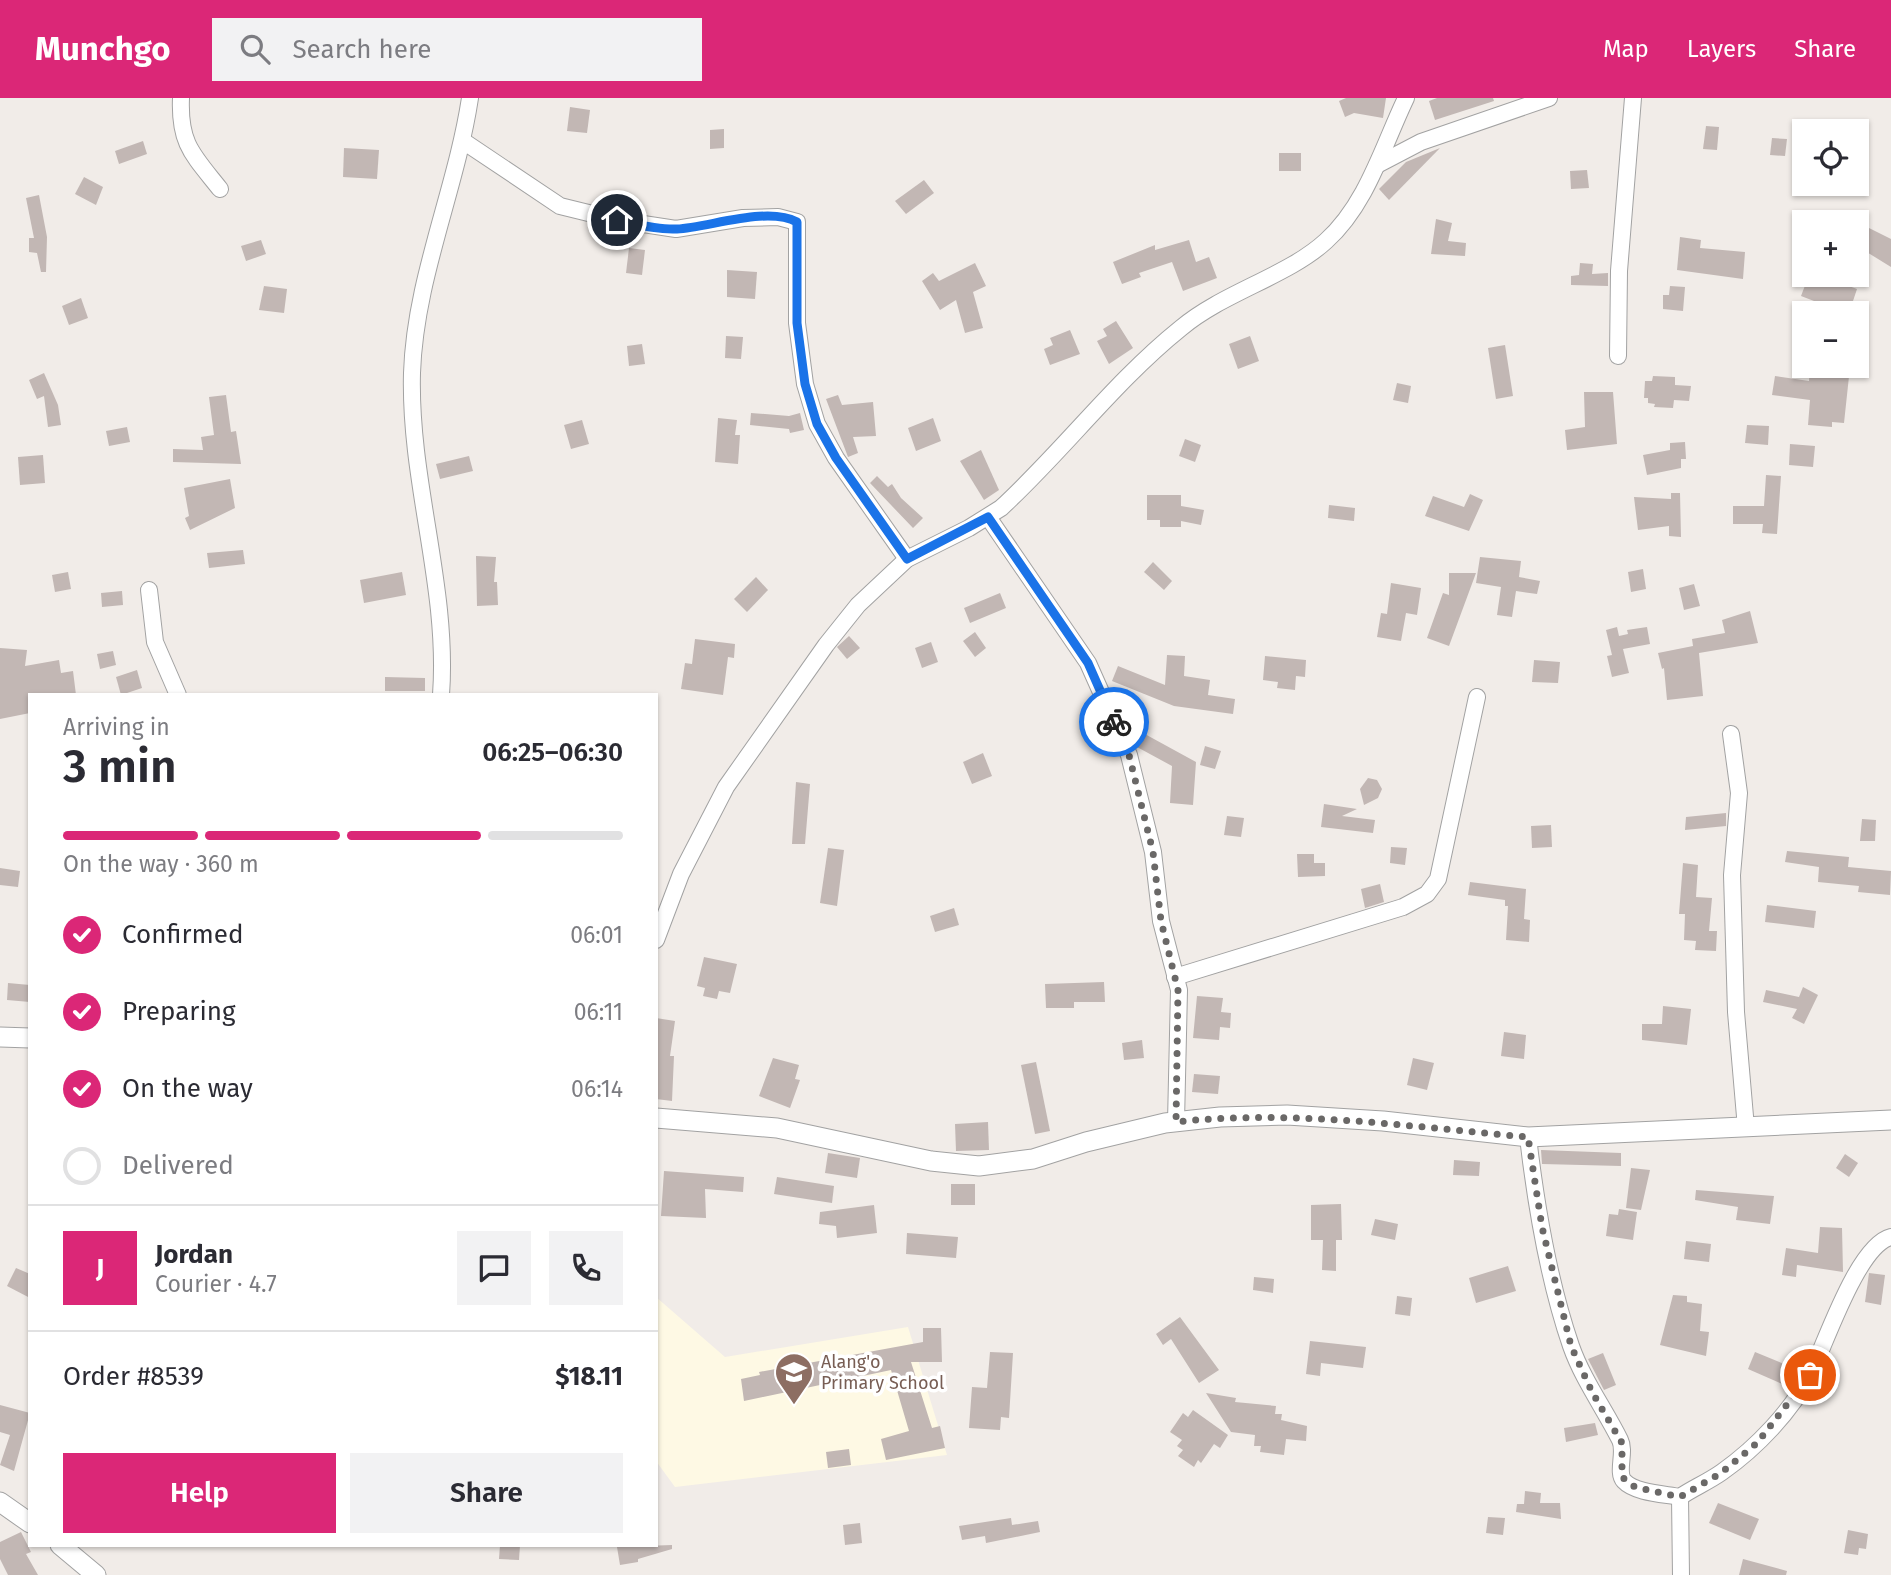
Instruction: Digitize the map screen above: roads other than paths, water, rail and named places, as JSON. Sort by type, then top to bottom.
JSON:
[{"type":"street","points":[[181,98],[183,136],[192,157],[220,189]]},
{"type":"street","points":[[441,693],[444,637],[419,490],[412,375],[424,288],[463,141],[470,98]]},
{"type":"street","points":[[658,935],[702,828],[752,747],[858,605],[907,559],[988,517],[1034,478],[1180,328],[1218,301],[1325,242],[1347,217],[1377,164],[1406,98]]},
{"type":"street","points":[[1377,164],[1421,142],[1549,98]]},
{"type":"street","points":[[1618,356],[1619,271],[1633,98]]},
{"type":"street","points":[[463,141],[560,206],[617,220],[676,229],[743,218],[778,218],[797,222],[797,323],[805,384],[817,424],[836,458],[907,559]]},
{"type":"street","points":[[988,517],[1088,663],[1129,755],[1153,852],[1161,921],[1175,977],[1180,1023],[1176,1122]]},
{"type":"street","points":[[149,590],[155,642],[177,693]]},
{"type":"street","points":[[1175,977],[1403,907],[1427,894],[1438,879],[1452,826],[1477,697]]},
{"type":"street","points":[[1731,734],[1739,793],[1732,875],[1736,1012],[1746,1128]]},
{"type":"street","points":[[0,1037],[28,1038]]},
{"type":"street","points":[[658,1118],[777,1128],[931,1161],[979,1166],[1032,1159],[1086,1142],[1176,1122],[1287,1115],[1383,1121],[1528,1137],[1891,1120]]},
{"type":"street","points":[[1528,1137],[1542,1227],[1568,1334],[1592,1392],[1622,1443],[1622,1477],[1635,1487],[1680,1497],[1721,1473],[1757,1443],[1793,1401],[1810,1375],[1857,1273],[1875,1246],[1891,1237]]},
{"type":"street","points":[[1680,1497],[1681,1575]]},
{"type":"street","points":[[0,1503],[28,1521]]},
{"type":"street","points":[[62,1547],[96,1575]]},
{"type":"place","name":"Alang'o Primary School","points":[[794,1406]]}]
